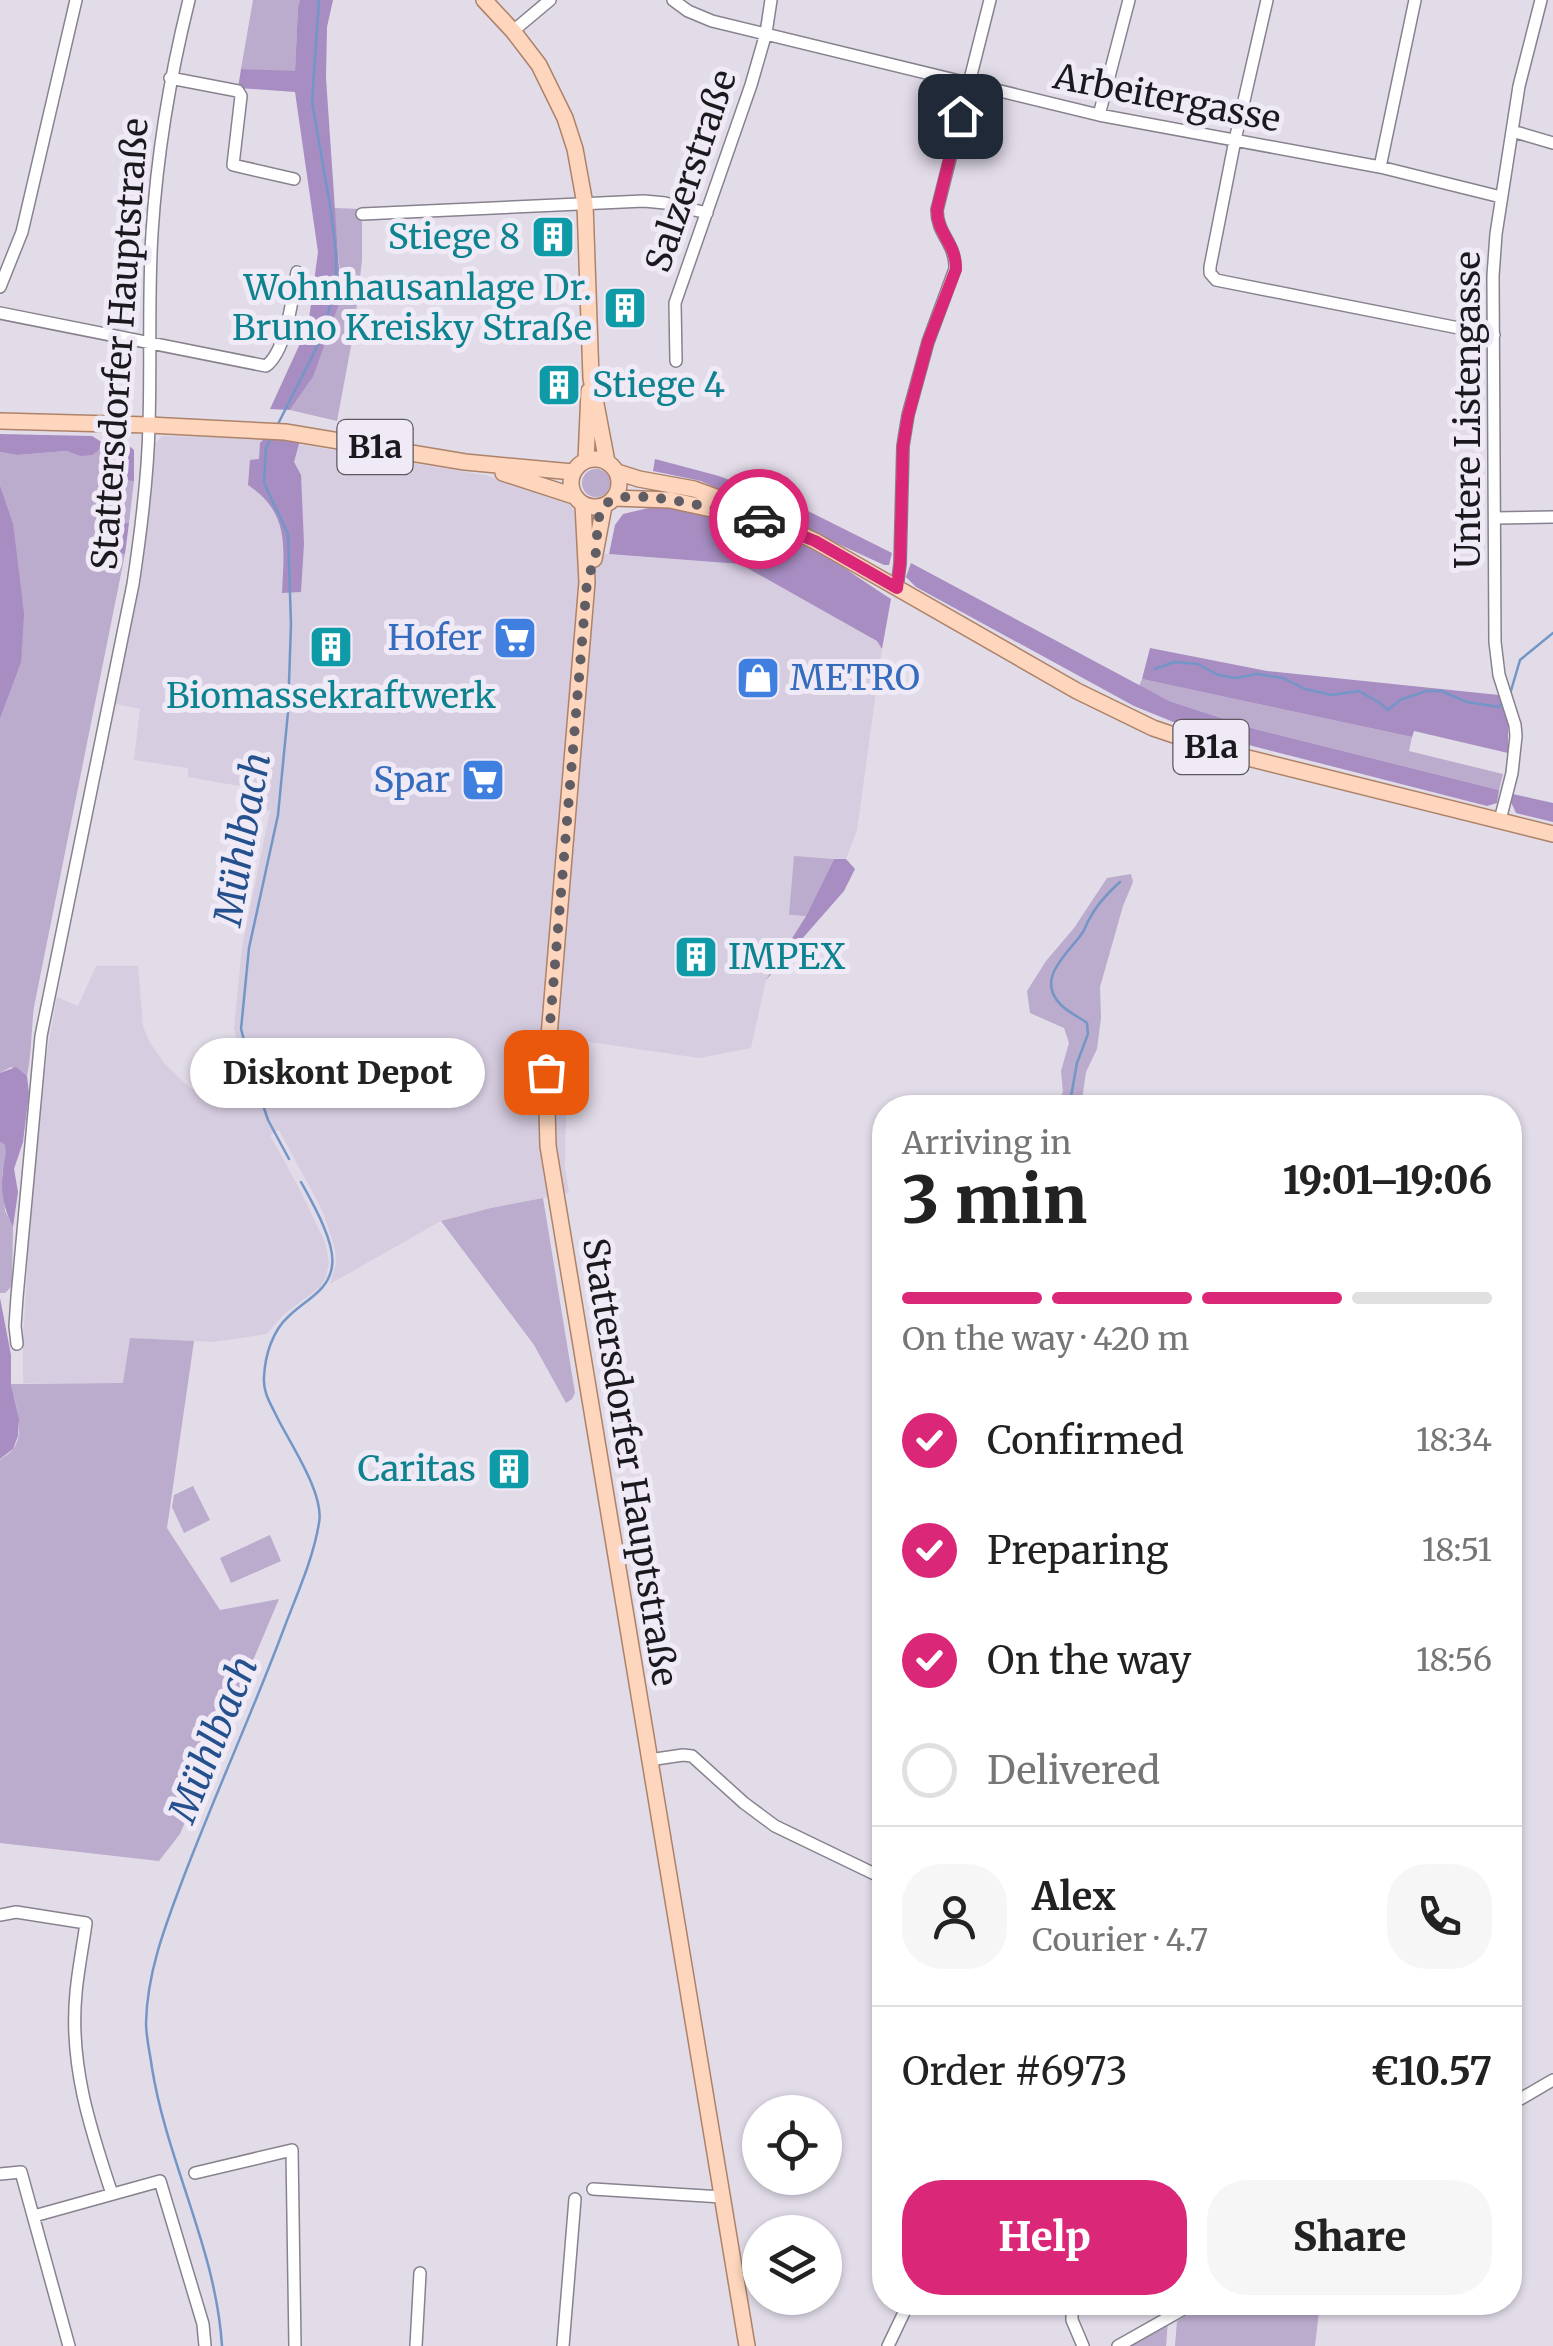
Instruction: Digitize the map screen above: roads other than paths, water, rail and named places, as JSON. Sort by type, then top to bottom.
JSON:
[{"type":"main road","points":[[484,0],[539,65],[576,149],[585,204],[591,378],[620,485],[609,502]]},
{"type":"main road","points":[[579,500],[571,484],[580,466],[591,378]]},
{"type":"main road","name":"B1a","points":[[0,421],[285,432],[465,462],[580,466],[593,458],[653,483],[694,490],[815,541],[1077,691],[1153,728],[1224,752],[1553,834]]},
{"type":"main road","name":"B1a","points":[[465,462],[590,507],[609,502],[670,500],[738,510]]},
{"type":"main road","name":"Stattersdorfer Hauptstraße","points":[[579,500],[587,582],[546,1072],[548,1146],[747,2346]]},
{"type":"main road","name":"Stattersdorfer Hauptstraße","points":[[587,582],[599,524],[609,502]]},
{"type":"street","points":[[0,287],[22,232],[76,0]]},
{"type":"street","name":"Stattersdorfer Hauptstraße","points":[[17,1344],[17,1297],[42,1036],[133,584],[144,508],[152,231],[170,78],[189,0]]},
{"type":"street","points":[[513,31],[550,0]]},
{"type":"street","name":"Arbeitergasse","points":[[673,0],[712,21],[968,84],[1099,115],[1380,167],[1501,196]]},
{"type":"street","name":"Salzerstraße","points":[[676,362],[675,303],[752,85],[771,0]]},
{"type":"street","points":[[897,588],[903,446],[908,416],[928,342],[956,269],[952,246],[937,224],[937,210],[990,0]]},
{"type":"street","points":[[1099,115],[1129,0]]},
{"type":"street","points":[[1268,0],[1210,270],[1216,280],[1494,334]]},
{"type":"street","points":[[1380,167],[1416,0]]},
{"type":"street","name":"Untere Listengasse","points":[[1500,820],[1516,748],[1516,725],[1500,675],[1495,642],[1493,276],[1519,86],[1541,0]]},
{"type":"street","points":[[170,78],[238,91],[241,96],[233,165],[294,178]]},
{"type":"street","points":[[1512,131],[1553,142]]},
{"type":"street","points":[[362,214],[644,201],[707,213]]},
{"type":"street","points":[[0,313],[266,366],[274,360],[281,345],[297,272]]},
{"type":"street","points":[[1495,518],[1553,517]]},
{"type":"street","points":[[648,1760],[692,1756],[775,1826],[872,1873]]},
{"type":"street","points":[[0,1915],[16,1912],[86,1923],[76,1994],[76,2063],[90,2130],[112,2194]]},
{"type":"street","points":[[1522,2098],[1553,2080]]},
{"type":"street","points":[[194,2173],[292,2150],[294,2346]]},
{"type":"street","points":[[0,2174],[21,2172],[69,2346]]},
{"type":"street","points":[[34,2216],[160,2181],[202,2324],[204,2346]]},
{"type":"street","points":[[593,2188],[722,2197]]},
{"type":"street","points":[[563,2346],[575,2199]]},
{"type":"street","points":[[416,2346],[420,2272]]},
{"type":"street","points":[[888,2346],[903,2315]]},
{"type":"street","points":[[1072,2315],[1083,2346]]},
{"type":"street","points":[[1118,2346],[1173,2315]]},
{"type":"waterway","name":"Mühlbach","points":[[278,424],[323,335],[336,280],[331,211],[312,102],[319,0]]},
{"type":"waterway","name":"Mühlbach","points":[[270,440],[264,483],[288,534],[288,712],[278,815],[249,948],[241,1029],[268,1120],[289,1159]]},
{"type":"waterway","points":[[1510,694],[1520,660],[1553,633]]},
{"type":"waterway","points":[[1155,669],[1174,662],[1198,664],[1218,675],[1283,678],[1305,689],[1332,695],[1359,691],[1388,710],[1400,700],[1426,691],[1441,691],[1467,702],[1499,707],[1502,704]]},
{"type":"waterway","points":[[1071,1095],[1088,1034],[1087,1023],[1064,1008],[1054,995],[1052,976],[1096,908],[1120,882]]},
{"type":"waterway","name":"Mühlbach","points":[[222,2346],[211,2275],[159,2103],[147,2034],[147,2005],[168,1918],[299,1591],[319,1523],[311,1482],[271,1404],[264,1382],[268,1352],[278,1329],[321,1289],[332,1266],[327,1235],[301,1182]]},
{"type":"place","name":"Stiege 8","points":[[553,237]]},
{"type":"place","name":"Wohnhausanlage Dr. Bruno Kreisky Straße","points":[[625,308]]},
{"type":"place","name":"Stiege 4","points":[[559,385]]},
{"type":"place","name":"Hofer","points":[[515,638]]},
{"type":"place","name":"Biomassekraftwerk","points":[[331,647]]},
{"type":"place","name":"METRO","points":[[758,678]]},
{"type":"place","name":"Spar","points":[[483,780]]},
{"type":"place","name":"IMPEX","points":[[696,957]]},
{"type":"place","name":"Diskont Depot","points":[[546,1072]]},
{"type":"place","name":"Caritas","points":[[509,1469]]}]
